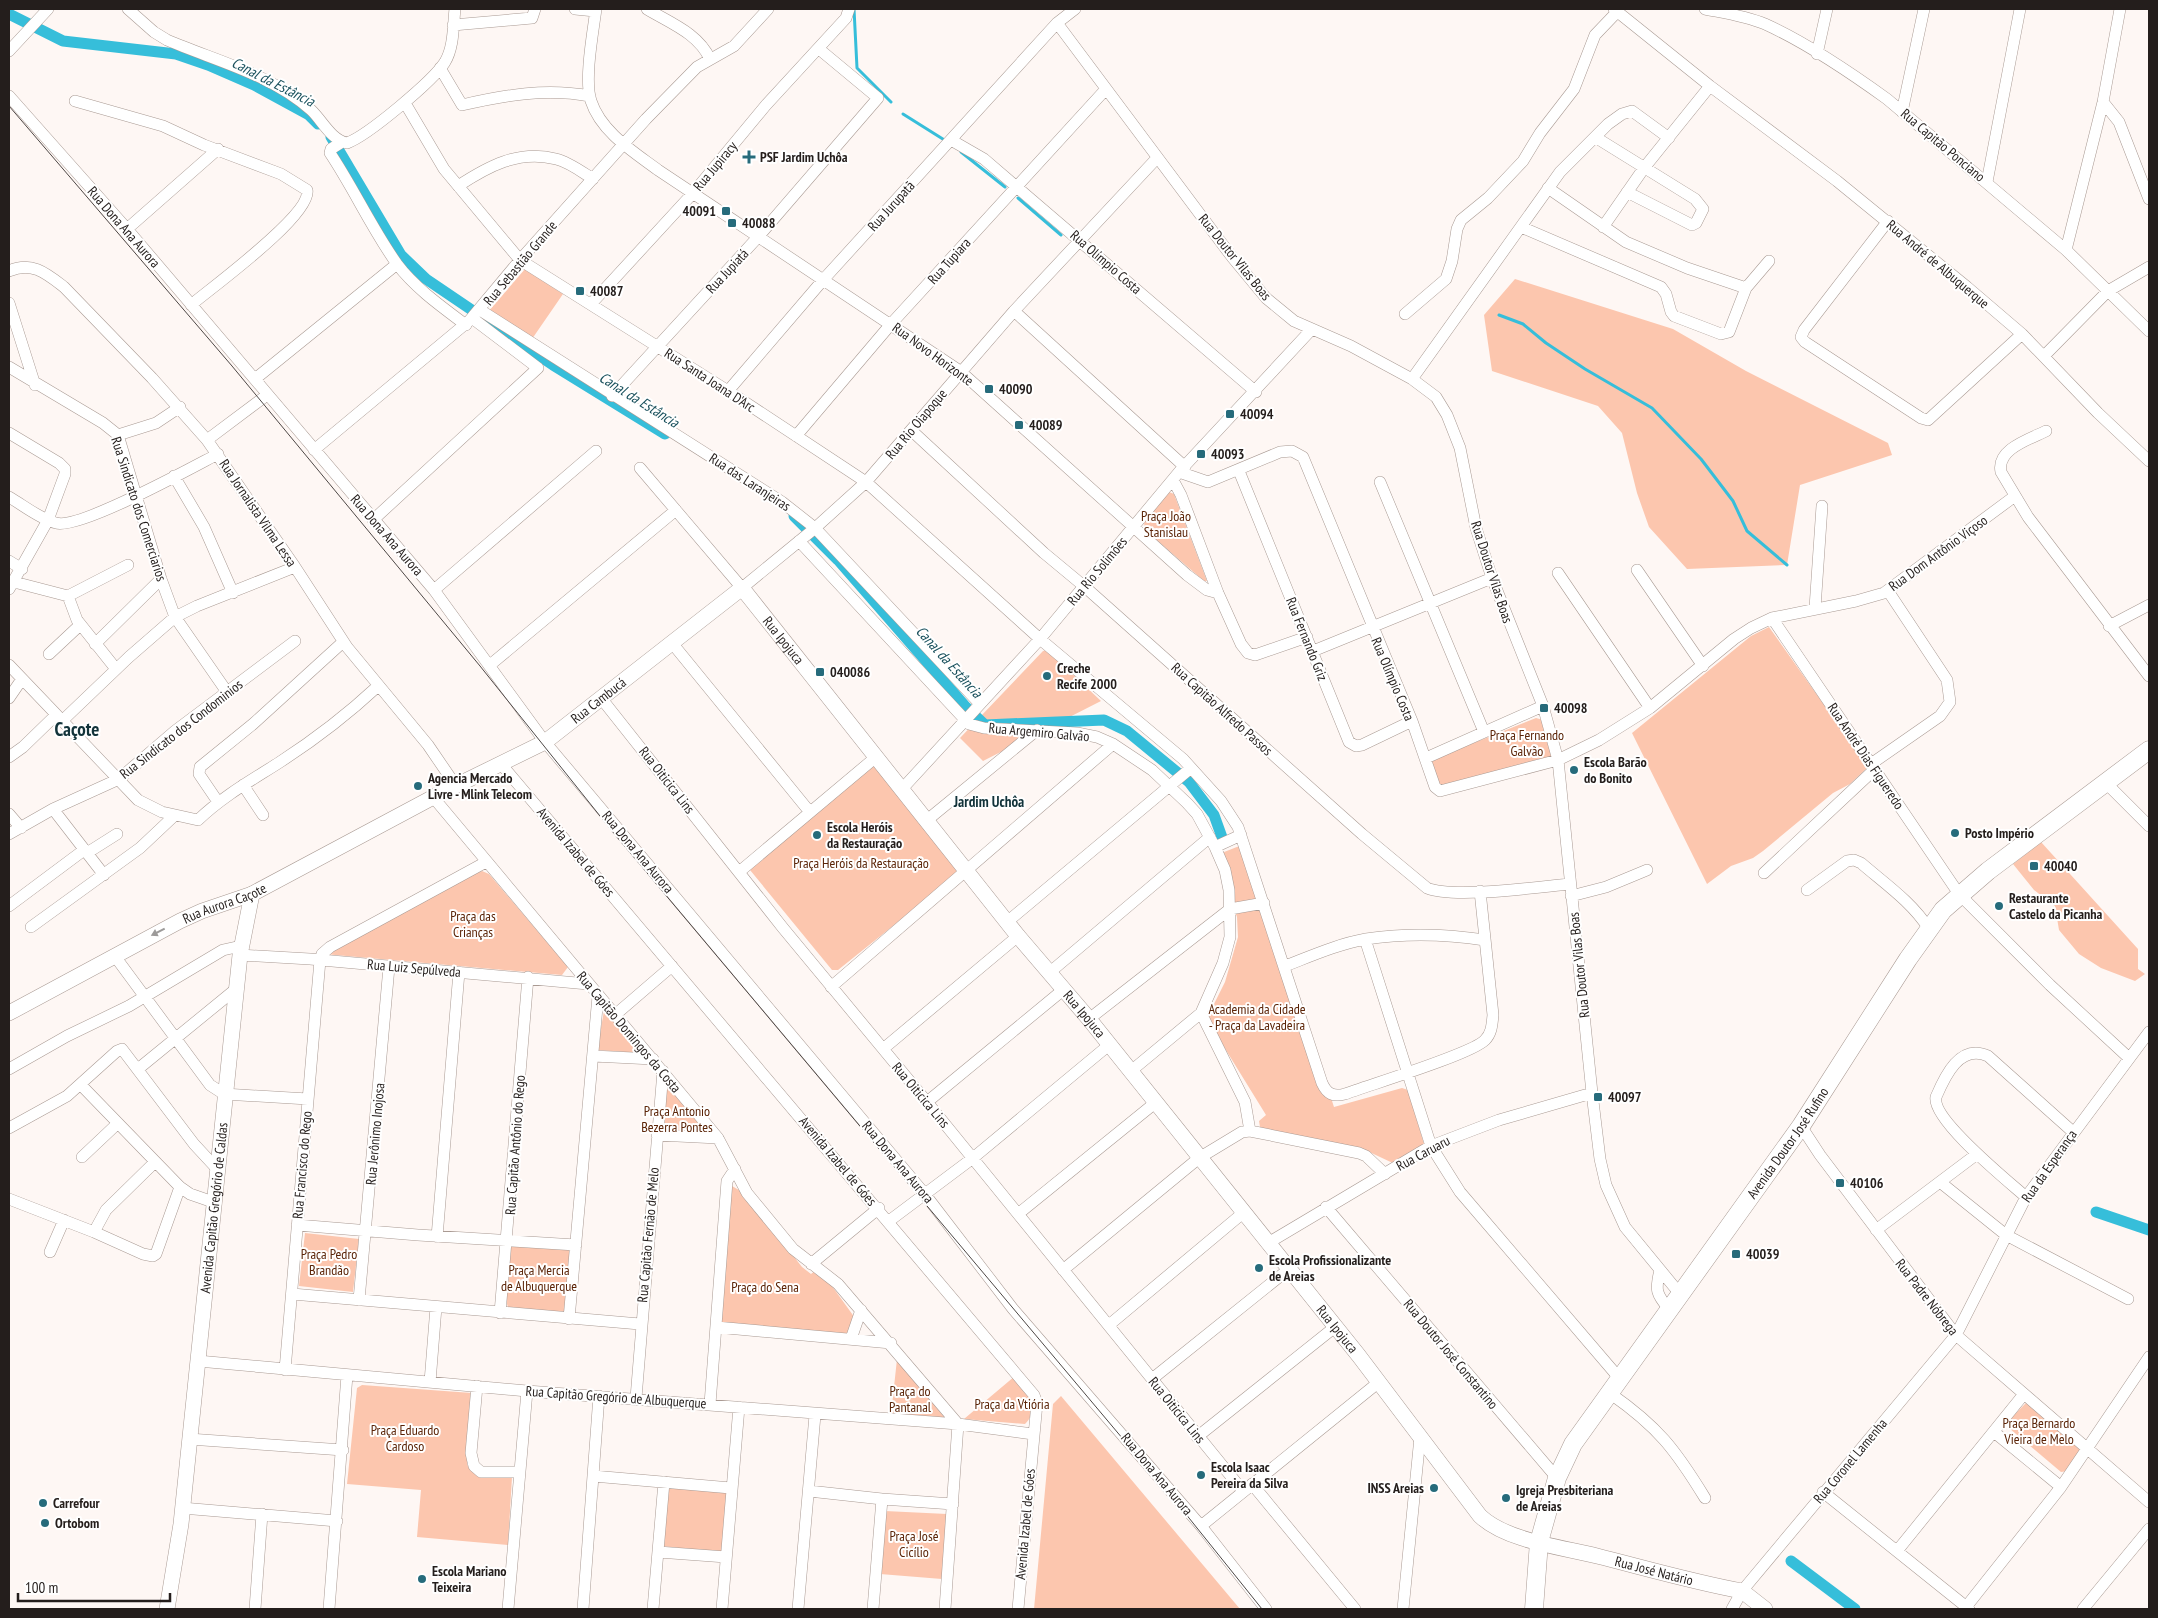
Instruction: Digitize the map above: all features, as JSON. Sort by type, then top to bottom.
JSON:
[{"type":"main road","name":"Rua Cambucá","points":[[437,795],[545,742],[742,588]]},
{"type":"main road","name":"Rua Ipojuca","points":[[742,588],[1018,936],[1089,1019],[1335,1327],[1480,1516],[1488,1523],[1504,1531],[1539,1542]]},
{"type":"main road","name":"Avenida Doutor José Rufino","points":[[1534,1609],[1539,1542],[1557,1478],[1573,1444],[1616,1387],[1669,1309],[1801,1126],[1843,1057],[1928,929],[1959,894],[2149,750]]},
{"type":"main road","name":"Rua Aurora Caçote","points":[[9,1013],[114,955],[202,911],[252,894],[437,795]]},
{"type":"main road","name":"Avenida Capitão Gregório de Caldas","points":[[167,1609],[181,1524],[216,1204],[224,1094],[236,989],[252,894]]},
{"type":"main road","name":"Avenida Capitão Gregório de Caldas","points":[[177,1609],[183,1546],[181,1524]]},
{"type":"main road","name":"Rua José Natário","points":[[1539,1542],[1742,1591],[1765,1609]]},
{"type":"street","points":[[12,47],[48,9]]},
{"type":"street","name":"Rua das Laranjeiras","points":[[128,9],[154,32],[167,40],[280,86],[312,110],[340,144],[330,153],[398,264],[434,299],[473,317],[612,396],[782,502],[814,529],[979,705]]},
{"type":"street","points":[[340,144],[405,103],[440,68],[449,52],[455,9]]},
{"type":"street","points":[[453,25],[494,23],[532,18],[535,9]]},
{"type":"street","points":[[440,68],[462,105],[500,96],[533,92],[569,92],[590,96],[590,52],[595,10],[575,9]]},
{"type":"street","points":[[647,9],[693,36],[705,48],[710,59]]},
{"type":"street","name":"Rua Sebastião Grande","points":[[314,450],[473,317],[520,260],[681,84],[698,67],[734,46],[768,9]]},
{"type":"street","name":"Rua Jupiracy","points":[[592,304],[693,193],[762,109],[819,49],[846,18],[849,9]]},
{"type":"street","name":"Rua Jurupatã","points":[[728,391],[823,280],[1057,23],[1075,9]]},
{"type":"street","name":"Rua Capitão Ponciano","points":[[1705,9],[1741,16],[1764,24],[1859,79],[1987,182],[2066,250],[2149,331]]},
{"type":"street","points":[[1817,54],[1827,9]]},
{"type":"street","points":[[1902,112],[1924,9]]},
{"type":"street","points":[[1987,182],[2020,9]]},
{"type":"street","points":[[2066,250],[2103,102],[2120,9]]},
{"type":"street","points":[[1405,314],[1446,280],[1452,261],[1458,224],[1523,162],[1540,133],[1574,89],[1596,36],[1615,10]]},
{"type":"street","name":"Rua André de Albuquerque","points":[[1615,10],[1710,86],[1888,221],[2022,334],[2098,413],[2149,461]]},
{"type":"street","name":"Rua Doutor Vilas Boas","points":[[1057,23],[1232,257],[1266,298],[1294,321],[1351,346],[1412,379],[1436,397],[1443,407],[1455,432],[1476,528],[1492,578],[1543,706],[1558,760],[1570,890],[1600,1159],[1611,1199],[1625,1227],[1680,1294]]},
{"type":"street","name":"Rua Jupiatá","points":[[612,396],[758,237],[878,98],[819,49]]},
{"type":"street","points":[[1603,227],[1644,168],[1710,86]]},
{"type":"street","name":"Rua Tupiara","points":[[796,436],[891,324],[1106,89]]},
{"type":"street","name":"Rua Dona Ana Aurora","points":[[9,96],[127,229],[434,590],[545,742],[924,1193],[1013,1309],[1201,1526],[1266,1609]]},
{"type":"street","name":"Rua Novo Horizonte","points":[[590,96],[599,115],[624,145],[758,237],[960,371],[1192,580],[1207,590],[1218,593]]},
{"type":"street","points":[[75,101],[156,124],[282,174],[303,186],[308,195],[284,228],[190,305]]},
{"type":"street","points":[[2103,102],[2119,122],[2149,199]]},
{"type":"street","name":"Rua Santa Joana D'Arc","points":[[405,103],[432,150],[458,186],[520,260],[728,391],[866,482],[1040,639]]},
{"type":"street","points":[[1412,379],[1548,188],[1595,137],[1622,114],[1632,111],[1669,138]]},
{"type":"street","points":[[1595,137],[1701,204],[1703,209],[1696,223],[1692,225],[1627,192]]},
{"type":"street","name":"Rua Olímpio Costa","points":[[951,140],[984,159],[1256,392]]},
{"type":"street","points":[[127,229],[218,149]]},
{"type":"street","points":[[458,186],[499,162],[531,156],[556,158],[593,179]]},
{"type":"street","name":"Rua Rio Oiapoque","points":[[742,588],[814,529],[866,482],[912,431],[960,371],[1157,158]]},
{"type":"street","points":[[1548,188],[1626,242],[1652,254],[1746,288]]},
{"type":"street","points":[[1888,221],[1804,330],[1801,337],[1803,340],[1921,418],[1928,420],[2022,334]]},
{"type":"street","points":[[1521,228],[1576,253],[1656,284],[1666,294],[1674,316],[1721,334],[1728,333],[1730,330],[1746,288],[1769,261]]},
{"type":"street","points":[[254,379],[398,264]]},
{"type":"street","name":"Rua Jornalista Vilma Lessa","points":[[9,272],[21,266],[32,267],[52,277],[77,298],[180,407],[218,454],[295,567],[343,642],[428,745],[456,786]]},
{"type":"street","points":[[2044,356],[2108,290],[2149,267]]},
{"type":"street","points":[[9,303],[35,385]]},
{"type":"street","points":[[1014,311],[1179,473],[1208,482],[1239,471]]},
{"type":"street","points":[[373,520],[538,368],[473,317]]},
{"type":"street","name":"Rua Rio Solimões","points":[[902,789],[1040,639],[1179,473],[1256,392],[1311,330]]},
{"type":"street","name":"Rua Sindicato dos Comerciarios","points":[[9,367],[35,385],[103,423],[118,436],[161,579],[176,617],[227,692]]},
{"type":"street","points":[[208,440],[268,394]]},
{"type":"street","points":[[118,436],[156,423],[180,407]]},
{"type":"street","points":[[2046,430],[2010,450],[2001,460],[2001,472],[2015,496],[2109,626],[2149,676]]},
{"type":"street","name":"Rua Capitão Alfredo Passos","points":[[912,431],[1044,553],[1085,586],[1427,888],[1438,892],[1570,890],[1606,887],[1647,870]]},
{"type":"street","points":[[9,433],[59,463],[65,470],[48,520],[22,569],[11,585],[68,596],[128,565]]},
{"type":"street","points":[[434,590],[596,451]]},
{"type":"street","name":"Rua Olímpio Costa","points":[[1239,471],[1280,452],[1299,454],[1306,461],[1371,628],[1412,721],[1435,787],[1440,791],[1558,760]]},
{"type":"street","points":[[9,497],[56,524],[70,522],[136,495],[218,454]]},
{"type":"street","name":"Rua Ipojuca","points":[[640,468],[742,588]]},
{"type":"street","name":"Rua Fernando Griz","points":[[1239,471],[1313,651],[1346,738],[1353,745],[1362,745],[1412,721]]},
{"type":"street","points":[[1179,473],[1181,495],[1218,593],[1241,644],[1248,653],[1255,655],[1307,637]]},
{"type":"street","points":[[174,476],[204,527],[233,593]]},
{"type":"street","points":[[1380,482],[1432,603],[1484,732]]},
{"type":"street","name":"Rua Dom Antônio Viçoso","points":[[1558,760],[1599,740],[1650,708],[1734,639],[1772,618],[1856,601],[1888,591],[2015,496]]},
{"type":"street","points":[[1815,608],[1822,506]]},
{"type":"street","points":[[490,665],[676,510]]},
{"type":"street","points":[[801,540],[966,718]]},
{"type":"street","points":[[9,561],[22,569]]},
{"type":"street","points":[[9,757],[59,718],[176,617],[196,606],[295,567]]},
{"type":"street","points":[[1637,570],[1703,666]]},
{"type":"street","points":[[1558,573],[1650,708]]},
{"type":"street","points":[[1313,651],[1492,578]]},
{"type":"street","points":[[95,644],[161,579]]},
{"type":"street","points":[[1764,873],[1873,767],[1940,716],[1950,702],[1947,680],[1888,591]]},
{"type":"street","points":[[68,596],[80,625],[116,669]]},
{"type":"street","points":[[2109,626],[2149,605]]},
{"type":"street","name":"Rua André Dias Figueredo","points":[[1772,618],[1959,894],[2050,985],[2129,1058]]},
{"type":"street","points":[[48,654],[80,625]]},
{"type":"street","points":[[1040,639],[1156,736],[1221,801],[1241,835],[1322,1083],[1328,1093],[1339,1095],[1406,1073],[1484,1042],[1490,1034],[1492,1015],[1480,891]]},
{"type":"street","name":"Rua Sindicato dos Condominios","points":[[9,834],[52,809],[119,779],[227,692],[295,642]]},
{"type":"street","points":[[218,802],[199,774],[200,767],[253,724],[343,642]]},
{"type":"street","points":[[672,643],[809,811]]},
{"type":"street","points":[[9,665],[130,792],[149,807],[174,816],[198,820],[218,802],[296,752],[359,704],[378,686]]},
{"type":"street","points":[[9,698],[22,679]]},
{"type":"street","name":"Rua Oiticica Lins","points":[[601,698],[738,872],[1109,1325],[1198,1437],[1248,1488],[1355,1609]]},
{"type":"street","points":[[1426,758],[1543,706]]},
{"type":"street","name":"Rua Argemiro Galvão","points":[[966,718],[975,726],[984,728],[1077,733],[1098,737],[1114,744],[1152,770],[1172,786],[1197,814],[1213,842],[1225,870],[1230,909],[1228,947],[1201,1013]]},
{"type":"street","points":[[926,821],[1037,730]]},
{"type":"street","points":[[832,987],[1114,744]]},
{"type":"street","points":[[738,872],[876,757]]},
{"type":"street","name":"Avenida Izabel de Góes","points":[[501,764],[879,1208],[960,1309],[1031,1390],[1037,1403],[1018,1609]]},
{"type":"street","points":[[1007,922],[1190,769]]},
{"type":"street","points":[[2105,782],[2149,826]]},
{"type":"street","points":[[243,785],[263,815]]},
{"type":"street","name":"Rua Capitão Domingos da Costa","points":[[437,795],[486,862],[718,1138],[753,1200],[793,1250],[828,1275],[891,1343],[958,1424]]},
{"type":"street","points":[[52,809],[104,875]]},
{"type":"street","points":[[9,814],[21,828]]},
{"type":"street","points":[[30,927],[140,848],[174,816]]},
{"type":"street","points":[[9,906],[85,852],[117,834]]},
{"type":"street","points":[[1049,973],[1213,842],[1241,835]]},
{"type":"street","points":[[1807,890],[1847,861],[1854,860],[1861,863],[1902,898],[1922,918],[1928,929]]},
{"type":"street","points":[[320,960],[322,954],[330,947],[486,862]]},
{"type":"street","points":[[1089,1019],[1230,909],[1264,903]]},
{"type":"street","points":[[1285,966],[1322,951],[1365,939],[1418,935],[1457,936],[1485,940]]},
{"type":"street","points":[[883,1049],[1018,936]]},
{"type":"street","points":[[1365,939],[1430,1146],[1460,1192],[1616,1387],[1672,1446],[1704,1498]]},
{"type":"street","points":[[9,1069],[67,1036],[146,997],[223,950],[241,951]]},
{"type":"street","name":"Rua Luiz Sepúlveda","points":[[241,951],[388,967],[528,977],[588,984]]},
{"type":"street","points":[[114,955],[210,1085],[224,1094],[308,1099]]},
{"type":"street","name":"Rua Francisco do Rego","points":[[285,1370],[320,960]]},
{"type":"street","points":[[615,1015],[672,966]]},
{"type":"street","name":"Rua Jerônimo Inojosa","points":[[359,1300],[388,967]]},
{"type":"street","points":[[437,1237],[459,972]]},
{"type":"street","name":"Rua Capitão Antônio do Rego","points":[[500,1313],[508,1241],[528,977]]},
{"type":"street","points":[[138,1069],[236,989]]},
{"type":"street","points":[[927,1102],[1063,990]]},
{"type":"street","points":[[569,1319],[598,996]]},
{"type":"street","points":[[1131,1071],[1201,1013],[1245,1102],[1250,1131]]},
{"type":"street","name":"Rua da Esperança","points":[[1968,1312],[2026,1197],[2149,1032]]},
{"type":"street","points":[[889,1221],[972,1158],[1109,1045]]},
{"type":"street","points":[[9,1128],[46,1109],[81,1085],[117,1050],[122,1049],[194,1144],[219,1171]]},
{"type":"street","points":[[2026,1197],[1977,1154],[1941,1115],[1935,1102],[1952,1066],[1963,1056],[1974,1052],[1988,1056],[2073,1132]]},
{"type":"street","points":[[593,1056],[653,1059]]},
{"type":"street","name":"Rua Capitão Fernão de Melo","points":[[636,1398],[640,1324],[663,1071]]},
{"type":"street","points":[[81,1085],[180,1187],[190,1194],[216,1204]]},
{"type":"street","name":"Rua Caruaru","points":[[1268,1243],[1430,1146],[1499,1120],[1592,1093]]},
{"type":"street","points":[[1018,1214],[1155,1103]]},
{"type":"street","points":[[82,1157],[117,1124]]},
{"type":"street","name":"Rua Padre Nóbrega","points":[[1801,1126],[1876,1230],[1956,1335],[2149,1502]]},
{"type":"street","points":[[1064,1270],[1199,1158],[1234,1136],[1250,1131],[1359,1153],[1366,1156],[1385,1174]]},
{"type":"street","points":[[657,1135],[718,1138]]},
{"type":"street","points":[[1876,1230],[1977,1154]]},
{"type":"street","points":[[94,1232],[103,1215],[114,1201],[155,1162]]},
{"type":"street","points":[[710,1404],[727,1181],[735,1169]]},
{"type":"street","points":[[1940,1182],[2006,1235],[2128,1299]]},
{"type":"street","points":[[9,1199],[94,1232],[143,1254],[153,1256],[156,1254],[180,1187]]},
{"type":"street","name":"Rua Doutor José Constantino","points":[[1326,1207],[1557,1478]]},
{"type":"street","points":[[811,1264],[879,1208]]},
{"type":"street","points":[[1109,1325],[1243,1212]]},
{"type":"street","points":[[50,1252],[64,1220]]},
{"type":"street","points":[[297,1225],[437,1237],[576,1245]]},
{"type":"street","points":[[1152,1378],[1289,1270]]},
{"type":"street","points":[[1660,1270],[1656,1289],[1658,1296],[1669,1309]]},
{"type":"street","points":[[292,1294],[640,1324]]},
{"type":"street","points":[[430,1382],[436,1307]]},
{"type":"street","points":[[851,1340],[861,1310]]},
{"type":"street","name":"Rua Coronel Lamenha","points":[[1732,1609],[1742,1591],[1956,1335],[1968,1312]]},
{"type":"street","points":[[1198,1437],[1335,1327]]},
{"type":"street","points":[[716,1328],[891,1343]]},
{"type":"street","points":[[1823,1492],[1967,1608],[2089,1450],[2149,1357]]},
{"type":"street","name":"Rua Capitão Gregório de Albuquerque","points":[[198,1361],[527,1391],[958,1424],[1033,1434]]},
{"type":"street","points":[[329,1609],[343,1450],[347,1375]]},
{"type":"street","points":[[1201,1526],[1378,1382]]},
{"type":"street","points":[[477,1386],[471,1453],[474,1466],[481,1472],[519,1472]]},
{"type":"street","points":[[508,1609],[527,1391]]},
{"type":"street","points":[[1897,1551],[2024,1394]]},
{"type":"street","points":[[583,1609],[599,1396]]},
{"type":"street","points":[[722,1609],[739,1407]]},
{"type":"street","points":[[798,1609],[815,1414]]},
{"type":"street","points":[[945,1609],[958,1424]]},
{"type":"street","points":[[1994,1432],[2061,1487]]},
{"type":"street","points":[[1403,1609],[1420,1437]]},
{"type":"street","points":[[189,1439],[343,1450]]},
{"type":"street","points":[[594,1476],[731,1488]]},
{"type":"street","points":[[653,1609],[664,1482]]},
{"type":"street","points":[[809,1491],[953,1504]]},
{"type":"street","points":[[873,1609],[882,1499]]},
{"type":"street","points":[[182,1508],[337,1521]]},
{"type":"street","points":[[255,1609],[262,1514]]},
{"type":"street","points":[[2083,1609],[2149,1529]]},
{"type":"street","points":[[658,1552],[726,1557]]},
{"type":"green space","points":[[525,269],[563,294],[532,339],[488,312]]},
{"type":"green space","points":[[1515,279],[1673,329],[1746,371],[1888,443],[1892,455],[1800,485],[1787,565],[1687,569],[1649,527],[1637,493],[1622,433],[1598,406],[1492,371],[1484,315]]},
{"type":"green space","name":"Praça João Stanislau","points":[[1169,492],[1174,494],[1207,581],[1204,581],[1145,530],[1144,522]]},
{"type":"green space","points":[[1769,627],[1868,767],[1850,784],[1833,793],[1763,851],[1753,858],[1731,866],[1707,884],[1632,733],[1751,636]]},
{"type":"green space","points":[[1047,650],[1101,701],[983,761],[960,738],[1043,651]]},
{"type":"green space","name":"Praça Fernando Galvão","points":[[1536,718],[1543,720],[1553,755],[1550,758],[1441,789],[1431,760]]},
{"type":"green space","name":"Praça Heróis da Restauração","points":[[874,764],[961,870],[838,970],[832,970],[750,870]]},
{"type":"green space","points":[[2041,842],[2138,949],[2138,969],[2145,974],[2135,981],[2101,968],[2079,954],[2059,930],[2055,906],[2034,890],[2013,864]]},
{"type":"green space","name":"Academia da Cidade - Praça da Lavadeira","points":[[1247,843],[1334,1107],[1402,1088],[1408,1090],[1424,1144],[1397,1165],[1363,1149],[1269,1133],[1260,1127],[1259,1121],[1266,1115],[1208,1021],[1211,1010],[1225,982],[1238,937],[1237,917],[1214,856]]},
{"type":"green space","name":"Praça das Crianças","points":[[482,871],[489,874],[568,967],[562,975],[324,954],[471,875]]},
{"type":"green space","points":[[604,1011],[606,1013],[640,1053],[597,1050]]},
{"type":"green space","name":"Praça Antonio Bezerra Pontes","points":[[668,1087],[712,1137],[660,1134],[665,1088]]},
{"type":"green space","name":"Praça do Sena","points":[[732,1186],[744,1193],[802,1267],[811,1274],[819,1268],[855,1318],[848,1335],[720,1325]]},
{"type":"green space","name":"Praça Pedro Brandão","points":[[305,1233],[359,1239],[353,1292],[299,1286]]},
{"type":"green space","name":"Praça Mercia de Albuquerque","points":[[511,1245],[573,1248],[566,1315],[509,1310],[506,1301]]},
{"type":"green space","name":"Praça do Pantanal","points":[[897,1359],[945,1418],[891,1415]]},
{"type":"green space","name":"Praça da Vtiória","points":[[1015,1376],[1027,1393],[1032,1406],[1030,1418],[1025,1424],[964,1419]]},
{"type":"green space","name":"Praça Eduardo Cardoso","points":[[362,1385],[472,1393],[467,1464],[470,1469],[480,1474],[512,1477],[508,1545],[417,1537],[421,1490],[347,1484],[357,1388]]},
{"type":"green space","points":[[1061,1396],[1240,1609],[1034,1609],[1053,1404]]},
{"type":"green space","name":"Praça Bernardo Vieira de Melo","points":[[2027,1402],[2084,1445],[2068,1471],[2061,1472],[2009,1428],[2009,1420]]},
{"type":"green space","points":[[668,1485],[729,1492],[722,1553],[662,1546]]},
{"type":"green space","name":"Praça José Cicílio","points":[[885,1511],[947,1514],[942,1579],[880,1574]]},
{"type":"waterway","points":[[854,9],[857,68],[891,102]]},
{"type":"waterway","name":"Canal da Estância","points":[[9,14],[63,41],[176,54],[208,65],[254,85],[309,115],[318,124]]},
{"type":"waterway","points":[[903,114],[946,141]]},
{"type":"waterway","name":"Canal da Estância","points":[[331,137],[401,255],[426,279],[553,365],[665,434]]},
{"type":"waterway","points":[[961,152],[1005,187]]},
{"type":"waterway","points":[[1018,198],[1061,235]]},
{"type":"waterway","points":[[1499,315],[1523,324],[1546,343],[1585,369],[1652,408],[1701,459],[1733,501],[1747,531],[1787,565]]},
{"type":"waterway","name":"Canal da Estância","points":[[794,516],[838,560],[966,707],[985,725],[1104,720],[1127,731],[1189,782],[1214,815],[1223,840]]},
{"type":"waterway","name":"Canal da Estância","points":[[2096,1212],[2149,1230]]},
{"type":"waterway","name":"Canal da Estância","points":[[1791,1561],[1855,1609]]},
{"type":"tram line","points":[[9,106],[232,366],[480,666],[616,836],[1181,1508],[1262,1609]]},
{"type":"place","name":"PSF Jardim Uchôa","points":[[749,157]]},
{"type":"place","name":"40091","points":[[726,211]]},
{"type":"place","name":"40088","points":[[732,223]]},
{"type":"place","name":"40087","points":[[580,291]]},
{"type":"place","name":"40090","points":[[989,389]]},
{"type":"place","name":"40094","points":[[1230,414]]},
{"type":"place","name":"40089","points":[[1019,425]]},
{"type":"place","name":"40093","points":[[1201,454]]},
{"type":"place","name":"040086","points":[[820,672]]},
{"type":"place","name":"Creche Recife 2000","points":[[1047,676]]},
{"type":"place","name":"40098","points":[[1544,708]]},
{"type":"place","name":"Escola Barão do Bonito","points":[[1574,770]]},
{"type":"place","name":"Agencia Mercado Livre - Mlink Telecom","points":[[418,786]]},
{"type":"place","name":"Posto Império","points":[[1955,833]]},
{"type":"place","name":"Escola Heróis da Restauração","points":[[817,835]]},
{"type":"place","name":"40040","points":[[2034,866]]},
{"type":"place","name":"Restaurante Castelo da Picanha","points":[[1999,906]]},
{"type":"place","name":"40097","points":[[1598,1097]]},
{"type":"place","name":"40106","points":[[1840,1183]]},
{"type":"place","name":"40039","points":[[1736,1254]]},
{"type":"place","name":"Escola Profissionalizante de Areias","points":[[1259,1268]]},
{"type":"place","name":"Escola Isaac Pereira da Silva","points":[[1201,1475]]},
{"type":"place","name":"INSS Areias","points":[[1434,1488]]},
{"type":"place","name":"Igreja Presbiteriana de Areias","points":[[1506,1498]]},
{"type":"place","name":"Carrefour","points":[[43,1503]]},
{"type":"place","name":"Ortobom","points":[[45,1523]]},
{"type":"place","name":"Escola Mariano Teixeira","points":[[422,1579]]},
{"type":"district","name":"Caçote","points":[[77,729]]},
{"type":"district","name":"Jardim Uchôa","points":[[989,802]]}]
